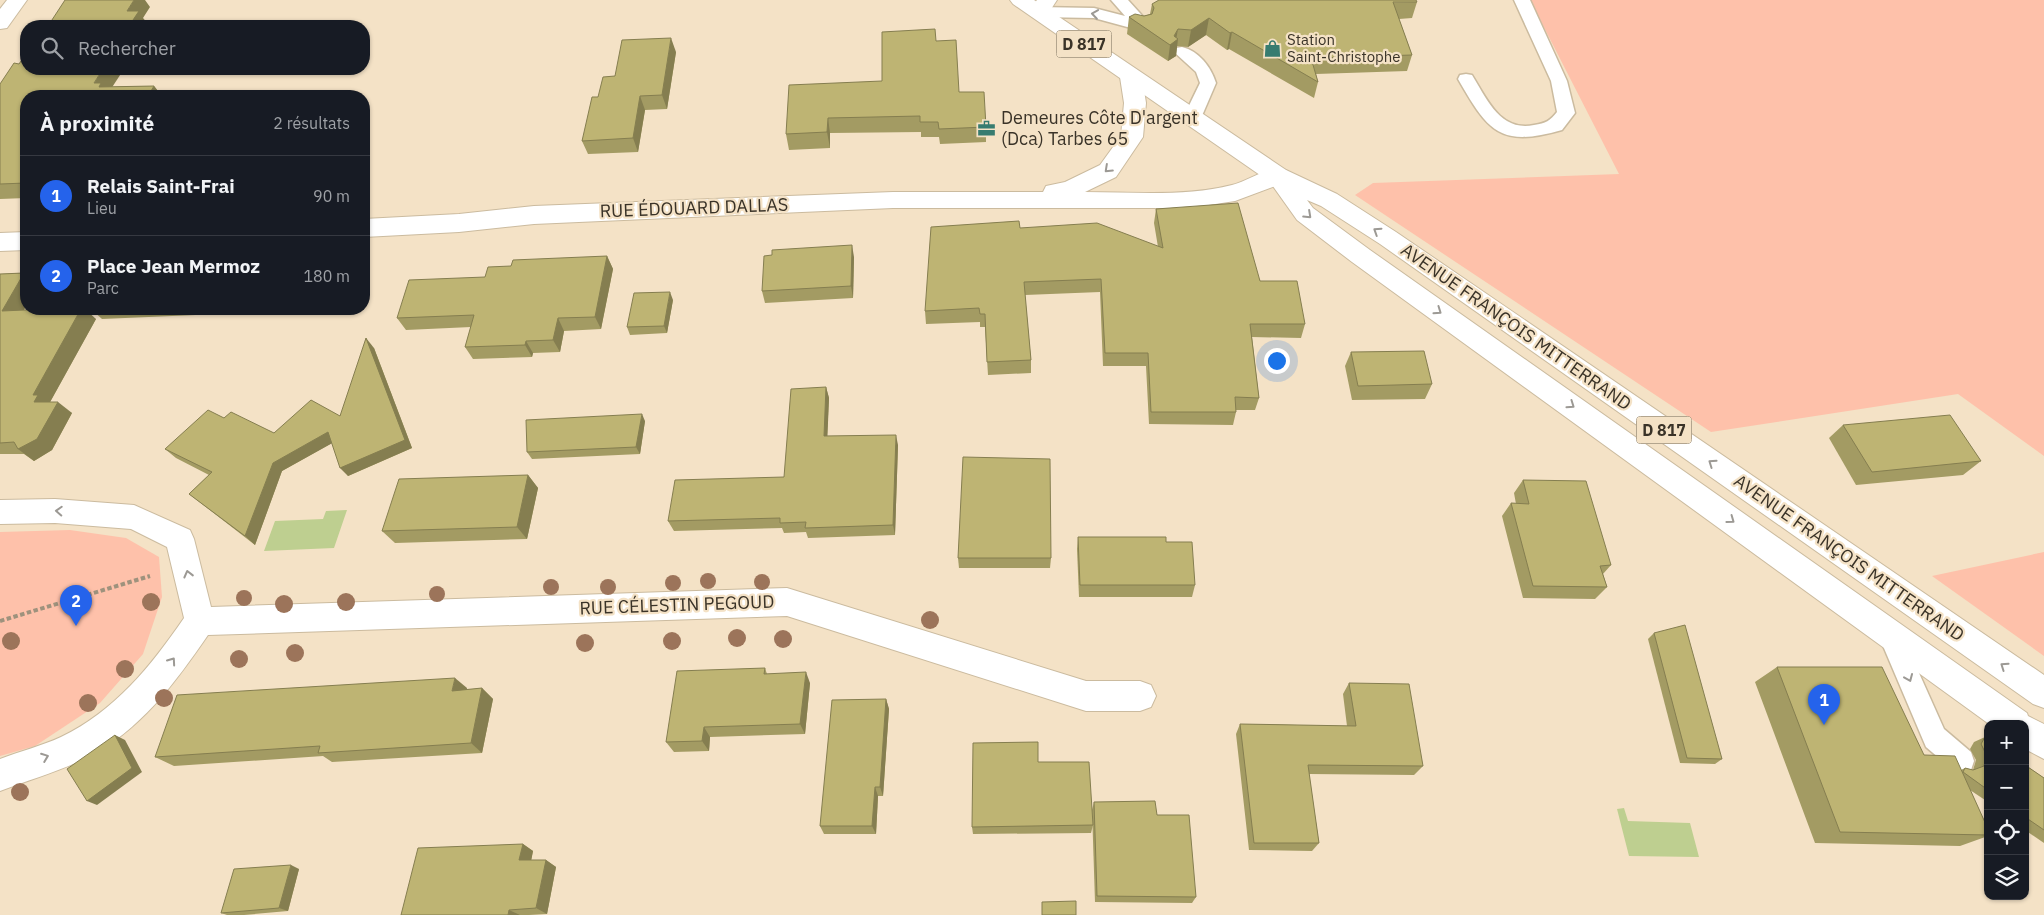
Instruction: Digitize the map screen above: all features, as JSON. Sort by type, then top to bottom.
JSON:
[{"type":"street","points":[[0,23],[17,0]]},
{"type":"street","name":"AVENUE FRANÇOIS MITTERRAND","points":[[1020,0],[1042,6],[1131,77],[1278,176],[1329,200],[1388,238],[2044,693]]},
{"type":"street","name":"RUE ÉDOUARD DALLAS","points":[[1025,199],[1070,189],[1108,172],[1132,137],[1135,103],[1131,77]]},
{"type":"street","name":"AVENUE FRANÇOIS MITTERRAND","points":[[1278,176],[1305,214],[1333,235],[2010,720]]},
{"type":"street","name":"RUE ÉDOUARD DALLAS","points":[[370,228],[459,223],[534,215],[893,200],[1189,200],[1235,192],[1278,176]]},
{"type":"street","points":[[0,242],[20,242]]},
{"type":"street","points":[[0,512],[55,511],[134,517],[180,539],[200,621],[156,683],[126,714],[81,744],[0,775]]},
{"type":"street","name":"RUE CÉLESTIN PEGOUD","points":[[200,621],[787,602],[1086,696],[1140,696]]},
{"type":"street","points":[[2029,733],[2044,743]]},
{"type":"lane","points":[[1042,6],[1094,13],[1142,26],[1120,0]]},
{"type":"lane","points":[[1466,78],[1489,118],[1502,126],[1522,132],[1556,126],[1566,112],[1558,80],[1522,0]]},
{"type":"lane","points":[[1182,52],[1204,70],[1208,83],[1192,118]]},
{"type":"lane","points":[[1890,633],[1935,738],[1962,761]]},
{"type":"path","points":[[0,621],[186,565]]},
{"type":"shaded area","points":[[1530,0],[2044,0],[2044,456],[1958,394],[1711,432],[1355,195],[1373,183],[1619,174]]},
{"type":"shaded area","points":[[347,510],[334,548],[264,551],[275,521],[323,519],[326,511]]},
{"type":"shaded area","points":[[70,530],[126,538],[159,557],[162,597],[143,654],[100,703],[35,746],[0,756],[0,532]]},
{"type":"shaded area","points":[[2044,552],[2044,656],[1932,576]]},
{"type":"shaded area","points":[[1624,808],[1628,821],[1690,823],[1699,857],[1629,856],[1617,809]]},
{"type":"building","points":[[65,0],[134,0],[127,11],[139,11],[133,20],[52,20]]},
{"type":"building","points":[[1159,0],[1416,0],[1417,2],[1393,2],[1412,55],[1311,58],[1318,82],[1232,32],[1230,33],[1209,18],[1191,30],[1178,29],[1174,36],[1178,39],[1170,45],[1129,17],[1135,14],[1144,16],[1152,14],[1154,8],[1152,4]]},
{"type":"building","points":[[935,29],[936,41],[956,40],[959,92],[984,92],[986,127],[939,129],[938,122],[920,122],[920,116],[828,118],[827,132],[786,134],[789,85],[882,81],[882,32]]},
{"type":"building","points":[[671,38],[662,95],[640,96],[633,138],[582,141],[592,97],[598,97],[603,77],[615,76],[622,40]]},
{"type":"building","points":[[20,62],[20,75],[99,75],[94,83],[101,83],[99,87],[154,86],[152,90],[20,90],[20,183],[0,184],[0,84],[14,63]]},
{"type":"building","points":[[1238,203],[1260,281],[1297,281],[1305,324],[1250,324],[1259,398],[1235,397],[1236,412],[1151,412],[1148,353],[1105,353],[1101,279],[1024,282],[1031,360],[987,362],[985,314],[980,314],[979,308],[925,311],[931,227],[1019,221],[1020,228],[1097,223],[1163,248],[1156,209]]},
{"type":"building","points":[[852,245],[851,286],[762,291],[764,256],[772,255],[772,250]]},
{"type":"building","points":[[607,256],[595,317],[558,318],[553,340],[526,341],[525,345],[465,347],[474,315],[397,318],[409,280],[485,277],[488,267],[511,266],[513,260]]},
{"type":"building","points":[[20,273],[20,280],[2,311],[20,310],[20,315],[78,315],[33,395],[38,395],[34,402],[58,402],[37,439],[18,449],[14,442],[0,443],[0,274]]},
{"type":"building","points":[[670,292],[664,326],[627,327],[634,293]]},
{"type":"building","points":[[366,338],[405,440],[340,468],[328,432],[273,463],[245,536],[189,494],[212,472],[165,449],[208,410],[224,418],[231,412],[274,433],[311,400],[340,416]]},
{"type":"building","points":[[1424,351],[1432,384],[1358,386],[1351,352]]},
{"type":"building","points":[[826,387],[824,436],[896,435],[893,525],[805,528],[806,522],[780,523],[780,518],[668,521],[675,480],[784,477],[791,389]]},
{"type":"building","points":[[642,414],[636,447],[527,452],[526,420]]},
{"type":"building","points":[[1950,415],[1981,461],[1872,472],[1843,425]]},
{"type":"building","points":[[963,457],[1050,459],[1051,558],[958,558]]},
{"type":"building","points":[[528,475],[517,527],[382,531],[399,479]]},
{"type":"building","points":[[1523,480],[1586,481],[1611,565],[1600,566],[1607,587],[1533,586],[1511,503],[1529,504]]},
{"type":"building","points":[[1078,537],[1166,537],[1166,542],[1192,542],[1195,585],[1080,585]]},
{"type":"building","points":[[1685,625],[1722,759],[1687,758],[1654,633]]},
{"type":"building","points":[[1777,667],[1882,667],[1924,755],[1955,756],[1984,820],[1984,835],[1840,832]]},
{"type":"building","points":[[765,668],[764,674],[806,672],[800,724],[704,727],[702,741],[666,742],[677,671]]},
{"type":"building","points":[[455,678],[452,691],[482,688],[471,743],[318,753],[320,746],[155,757],[177,695]]},
{"type":"building","points":[[1349,683],[1409,684],[1423,766],[1308,765],[1319,843],[1254,843],[1240,724],[1356,726]]},
{"type":"building","points":[[886,699],[880,787],[875,787],[872,826],[820,826],[832,700]]},
{"type":"building","points":[[115,735],[132,768],[87,801],[67,769]]},
{"type":"building","points":[[1984,739],[1984,750],[1981,744]]},
{"type":"building","points":[[1038,742],[1038,762],[1089,762],[1093,825],[972,827],[973,743]]},
{"type":"building","points":[[1984,766],[1984,787],[1963,772],[1965,768],[1973,770]]},
{"type":"building","points":[[2029,768],[2044,778],[2044,830],[2029,820]]},
{"type":"building","points":[[1155,801],[1157,815],[1189,815],[1196,897],[1097,896],[1094,802]]},
{"type":"building","points":[[523,844],[519,860],[546,860],[536,908],[509,910],[508,915],[401,915],[418,848]]},
{"type":"building","points":[[291,865],[279,908],[221,913],[234,869]]},
{"type":"building","points":[[1076,901],[1076,915],[1042,915],[1042,902]]},
{"type":"place","name":"Station Saint-Christophe","points":[[1273,49]]},
{"type":"place","name":"Demeures Côte D'argent (Dca) Tarbes 65","points":[[987,128]]},
{"type":"place","name":"Place Jean Mermoz","points":[[76,626]]},
{"type":"place","name":"Relais Saint-Frai","points":[[1824,725]]}]
